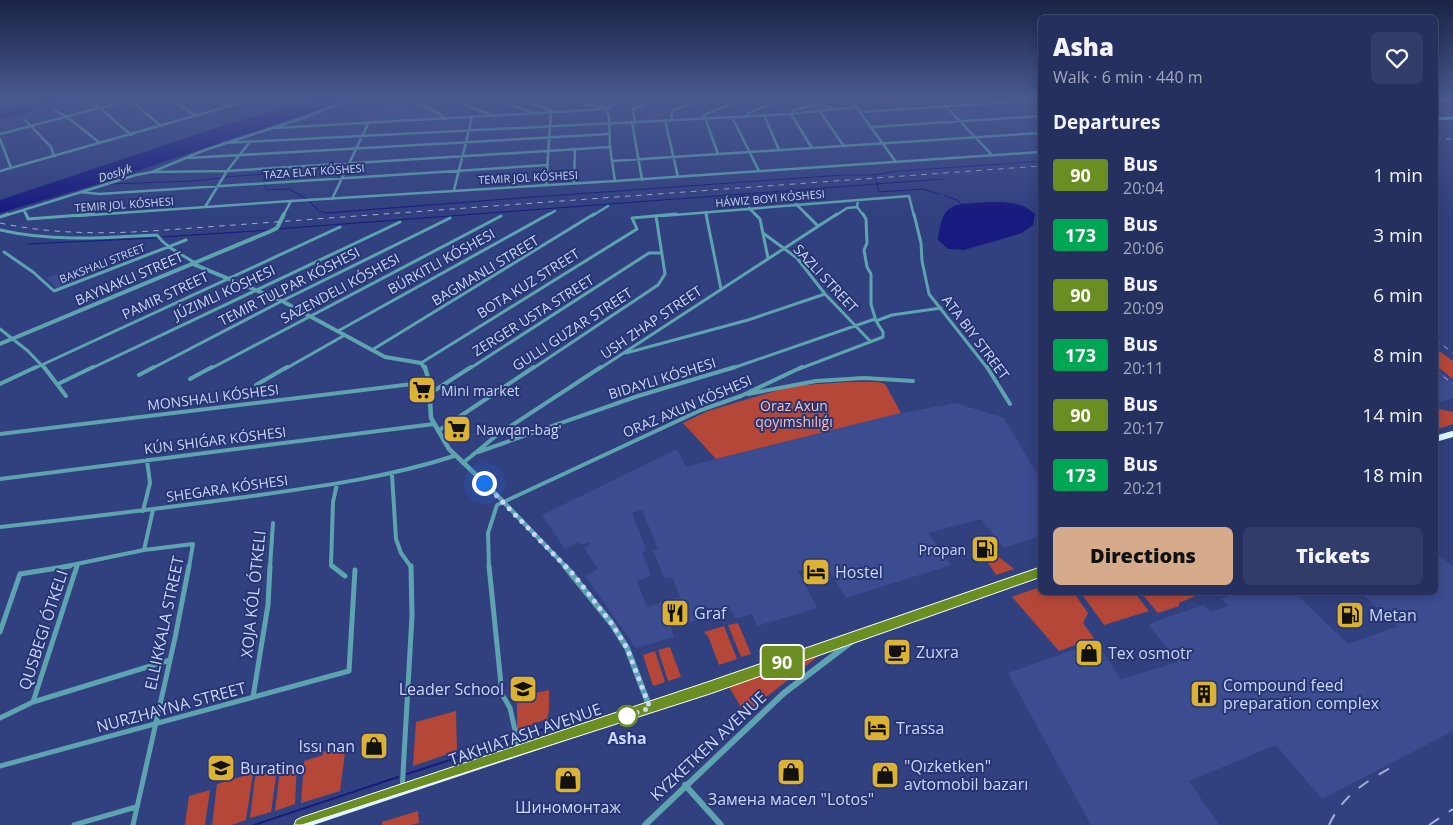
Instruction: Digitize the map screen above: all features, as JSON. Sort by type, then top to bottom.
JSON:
[{"type":"highway","points":[[1438,439],[1453,434]]},
{"type":"highway","name":"TAKHIATASH AVENUE","points":[[302,825],[650,708],[1038,573]]},
{"type":"street","points":[[40,136],[51,147],[54,156]]},
{"type":"street","points":[[90,136],[100,143]]},
{"type":"street","points":[[0,171],[129,136]]},
{"type":"street","points":[[152,172],[248,136]]},
{"type":"street","points":[[224,143],[385,136]]},
{"type":"street","points":[[454,190],[461,170],[467,136]]},
{"type":"street","points":[[188,158],[355,150],[580,136]]},
{"type":"street","points":[[609,136],[615,181]]},
{"type":"street","points":[[635,136],[642,180]]},
{"type":"street","points":[[669,136],[678,177]]},
{"type":"street","points":[[711,136],[718,154]]},
{"type":"street","points":[[740,136],[759,170]]},
{"type":"street","points":[[773,136],[779,150]]},
{"type":"street","points":[[804,136],[812,148]]},
{"type":"street","points":[[836,136],[843,146]]},
{"type":"street","points":[[878,136],[896,162]]},
{"type":"street","points":[[612,161],[999,136]]},
{"type":"street","points":[[332,199],[362,137]]},
{"type":"street","points":[[546,184],[550,137]]},
{"type":"street","points":[[975,137],[992,155]]},
{"type":"street","points":[[0,139],[11,168]]},
{"type":"street","points":[[204,207],[228,170],[249,143]]},
{"type":"street","points":[[0,217],[152,172],[228,170],[610,147]]},
{"type":"street","points":[[574,183],[575,149]]},
{"type":"street","name":"TEMIR JOL KÓSHESI","points":[[24,210],[28,219],[546,184],[642,180],[759,170],[1038,152]]},
{"type":"street","name":"TAZA ELAT KÓSHESI","points":[[81,192],[99,194],[548,165]]},
{"type":"street","name":"ATA BIY STREET","points":[[858,200],[909,196],[921,243],[922,261],[929,294],[988,369],[1010,404]]},
{"type":"street","points":[[656,216],[858,200],[857,207],[866,219],[867,243],[864,250],[870,274],[871,304],[876,320]]},
{"type":"street","name":"BAYNAKLI STREET","points":[[0,344],[267,233],[277,228],[291,201]]},
{"type":"street","points":[[796,204],[818,226]]},
{"type":"street","name":"BAGMANLI STREET","points":[[372,350],[608,206]]},
{"type":"street","name":"USH ZHAP STREET","points":[[463,463],[497,436],[768,258],[847,208],[857,207]]},
{"type":"street","name":"SAZLI STREET","points":[[749,208],[760,219],[768,258]]},
{"type":"street","name":"BÚRKITLI KÓSHESI","points":[[338,331],[555,211]]},
{"type":"street","points":[[706,212],[721,289]]},
{"type":"street","name":"SAZENDELI KÓSHESI","points":[[190,380],[501,216]]},
{"type":"street","name":"BOTA KUZ STREET","points":[[421,363],[637,229],[632,218],[656,216]]},
{"type":"street","name":"GULLI GUZAR STREET","points":[[438,431],[658,285],[665,274],[660,253],[656,216]]},
{"type":"street","name":"TEMIR TULPAR KÓSHESI","points":[[139,375],[282,301],[450,218]]},
{"type":"street","name":"JÚZIMLI KÓSHESI","points":[[58,384],[400,222]]},
{"type":"street","name":"PAMIR STREET","points":[[0,384],[340,227]]},
{"type":"street","points":[[0,230],[50,238],[157,235],[168,247],[175,249],[194,263],[282,301],[372,350],[392,359],[421,363],[426,367],[429,382],[429,410],[434,424],[454,456],[574,575],[620,634],[650,708]]},
{"type":"street","name":"SAZLI STREET","points":[[763,233],[797,258],[825,294],[870,341]]},
{"type":"street","name":"BAKSHALI STREET","points":[[4,252],[33,272],[54,291],[186,240]]},
{"type":"street","points":[[649,253],[660,253]]},
{"type":"street","name":"ZERGER USTA STREET","points":[[428,394],[649,253]]},
{"type":"street","points":[[626,353],[748,320],[825,294]]},
{"type":"street","points":[[476,453],[579,416],[693,379],[760,360],[773,353],[855,325],[892,316],[941,308]]},
{"type":"street","name":"ORAZ AXUN KÓSHESI","points":[[502,502],[701,410],[741,396],[798,369],[883,337],[883,332],[876,320]]},
{"type":"street","points":[[0,329],[13,338],[40,364],[66,396]]},
{"type":"street","points":[[256,385],[345,335]]},
{"type":"street","points":[[741,396],[816,381],[864,378],[913,381]]},
{"type":"street","points":[[0,434],[429,382]]},
{"type":"street","points":[[0,479],[434,424]]},
{"type":"street","name":"SHEGARA KÓSHESI","points":[[0,527],[153,510],[337,484],[392,474],[454,456]]},
{"type":"street","points":[[143,511],[150,483],[147,460]]},
{"type":"street","points":[[392,474],[396,539],[401,553],[411,566],[412,608],[402,792]]},
{"type":"street","points":[[337,484],[333,502],[331,565],[345,576]]},
{"type":"street","points":[[502,502],[497,504],[488,533],[488,555],[502,694],[510,708],[520,752]]},
{"type":"street","points":[[0,632],[20,574],[77,565],[144,550],[153,510]]},
{"type":"street","name":"XOJA KÓL ÓTKELI","points":[[253,697],[268,605],[273,523]]},
{"type":"street","name":"ELLIKKALA STREET","points":[[132,825],[170,660],[193,544],[144,550]]},
{"type":"street","name":"QUSBEGI ÓTKELI","points":[[34,702],[77,565]]},
{"type":"street","name":"NURZHAYNA STREET","points":[[0,766],[349,671],[355,570]]},
{"type":"street","name":"KYZKETKEN AVENUE","points":[[645,825],[685,785],[784,694],[834,654],[862,635]]},
{"type":"street","points":[[0,718],[34,702],[170,660]]},
{"type":"street","points":[[685,785],[721,825]]},
{"type":"street","points":[[74,825],[136,807]]},
{"type":"shaded area","points":[[80,266],[87,276],[56,288],[47,278]]},
{"type":"shaded area","points":[[1438,369],[1453,381],[1453,398],[1438,403]]},
{"type":"shaded area","points":[[956,403],[1004,418],[1038,476],[1038,537],[1004,548],[981,519],[928,533],[951,565],[846,598],[825,563],[798,571],[817,608],[757,626],[752,614],[735,619],[731,610],[687,623],[678,599],[664,603],[674,637],[636,648],[585,576],[598,569],[584,548],[590,545],[589,542],[582,545],[579,542],[565,549],[542,515],[677,449],[686,467],[901,413]],"holes":[[[642,510],[658,549],[653,551],[665,579],[672,577],[680,597],[647,607],[637,581],[651,576],[642,552],[647,551],[632,513]]]},
{"type":"shaded area","points":[[1438,554],[1453,566],[1453,731],[1322,799],[1276,745],[1189,781],[1219,825],[1091,825],[1008,673],[1096,642],[1121,679],[1178,662],[1148,624],[1203,605],[1211,612],[1220,609],[1228,606],[1221,599],[1233,595],[1297,595],[1348,644],[1398,626],[1363,595],[1438,595]]},
{"type":"green space","points":[[1438,350],[1453,361],[1453,379],[1438,367]]},
{"type":"green space","name":"Oraz Axun qoyımshılıǵı","points":[[878,382],[885,384],[901,413],[716,459],[683,423],[708,411],[792,386]]},
{"type":"green space","points":[[1438,409],[1453,412],[1453,424],[1438,429]]},
{"type":"green space","points":[[999,557],[1014,569],[996,575],[987,561]]},
{"type":"green space","points":[[1038,588],[1038,595],[1075,595],[1088,613],[1083,623],[1094,638],[1059,651],[1012,597]]},
{"type":"green space","points":[[1082,595],[1137,595],[1149,611],[1104,625]]},
{"type":"green space","points":[[1143,595],[1198,595],[1179,603],[1179,606],[1158,613]]},
{"type":"green space","points":[[738,623],[751,654],[741,657],[728,625]]},
{"type":"green space","points":[[724,626],[737,659],[719,665],[708,636],[704,632]]},
{"type":"green space","points":[[670,647],[681,677],[668,681],[658,650]]},
{"type":"green space","points":[[655,651],[665,682],[653,686],[643,655]]},
{"type":"green space","points":[[821,654],[745,714],[729,687]]},
{"type":"green space","points":[[549,690],[547,719],[517,730],[517,697]]},
{"type":"green space","points":[[456,711],[457,751],[413,766],[416,722]]},
{"type":"green space","points":[[346,745],[340,791],[301,803],[304,761],[323,755],[322,752]]},
{"type":"green space","points":[[297,764],[295,804],[275,811],[280,770]]},
{"type":"green space","points":[[277,769],[271,812],[250,818],[255,777]]},
{"type":"green space","points":[[253,773],[246,820],[232,825],[212,825],[217,784]]},
{"type":"green space","points":[[210,790],[205,825],[185,825],[189,796]]},
{"type":"green space","points":[[418,811],[419,823],[411,825],[382,825],[382,822]]},
{"type":"water","name":"Doslyk","points":[[194,136],[242,136],[105,182],[0,213],[0,200]]},
{"type":"water","points":[[988,202],[1019,204],[1035,214],[1033,225],[1022,233],[964,250],[948,249],[938,240],[943,218],[952,207]]},
{"type":"waterway","points":[[1004,164],[1038,161]]},
{"type":"waterway","points":[[900,171],[1002,164]]},
{"type":"waterway","points":[[874,175],[898,171]]},
{"type":"waterway","points":[[226,177],[264,174],[264,182]]},
{"type":"waterway","points":[[548,196],[843,175],[874,175]]},
{"type":"waterway","name":"Doslyk","points":[[111,184],[194,181],[221,178]]},
{"type":"waterway","points":[[876,179],[877,184]]},
{"type":"waterway","points":[[877,184],[943,179]]},
{"type":"waterway","points":[[264,184],[267,190],[289,189],[307,199]]},
{"type":"waterway","points":[[277,229],[877,184]]},
{"type":"waterway","points":[[877,184],[879,192],[922,189],[939,194]]},
{"type":"waterway","points":[[320,211],[326,213],[546,196]]},
{"type":"waterway","points":[[945,196],[957,200],[962,205]]},
{"type":"waterway","points":[[309,201],[318,210]]},
{"type":"waterway","points":[[162,237],[271,230]]},
{"type":"waterway","points":[[28,244],[157,238]]},
{"type":"waterway","points":[[519,737],[596,712]]},
{"type":"waterway","points":[[407,774],[514,739]]},
{"type":"waterway","points":[[254,825],[398,777]]},
{"type":"railway","points":[[1438,139],[1453,139]]},
{"type":"railway","points":[[0,223],[19,227],[76,232],[152,231],[1038,166]]},
{"type":"railway","points":[[1438,341],[1453,353]]},
{"type":"railway","points":[[1438,372],[1453,384]]},
{"type":"railway","points":[[1329,825],[1349,796],[1367,782],[1397,764]]},
{"type":"railway","points":[[1429,825],[1453,809]]},
{"type":"bus line","name":"90","points":[[302,825],[710,688],[1038,573]]},
{"type":"place","name":"Mini market","points":[[422,390]]},
{"type":"place","name":"Nawqan-bag'","points":[[457,429]]},
{"type":"place","name":"Propan","points":[[985,549]]},
{"type":"place","name":"Hostel","points":[[816,572]]},
{"type":"place","name":"Graf","points":[[675,613]]},
{"type":"place","name":"Metan","points":[[1350,615]]},
{"type":"place","name":"Zuxra","points":[[897,652]]},
{"type":"place","name":"Tex osmotr","points":[[1089,653]]},
{"type":"place","name":"Leader School","points":[[523,689]]},
{"type":"place","name":"Compound feed preparation complex","points":[[1204,694]]},
{"type":"place","name":"Asha","points":[[627,716]]},
{"type":"place","name":"Trassa","points":[[877,728]]},
{"type":"place","name":"Issı nan","points":[[374,746]]},
{"type":"place","name":"Buratino","points":[[221,768]]},
{"type":"place","name":"Замена масел \"Lotos\"","points":[[791,772]]},
{"type":"place","name":"\"Qızketken\" avtomobil bazarı","points":[[885,775]]},
{"type":"place","name":"Шиномонтаж","points":[[568,780]]},
{"type":"route","points":[[484,483],[574,575],[620,634],[650,708],[627,716]]}]
